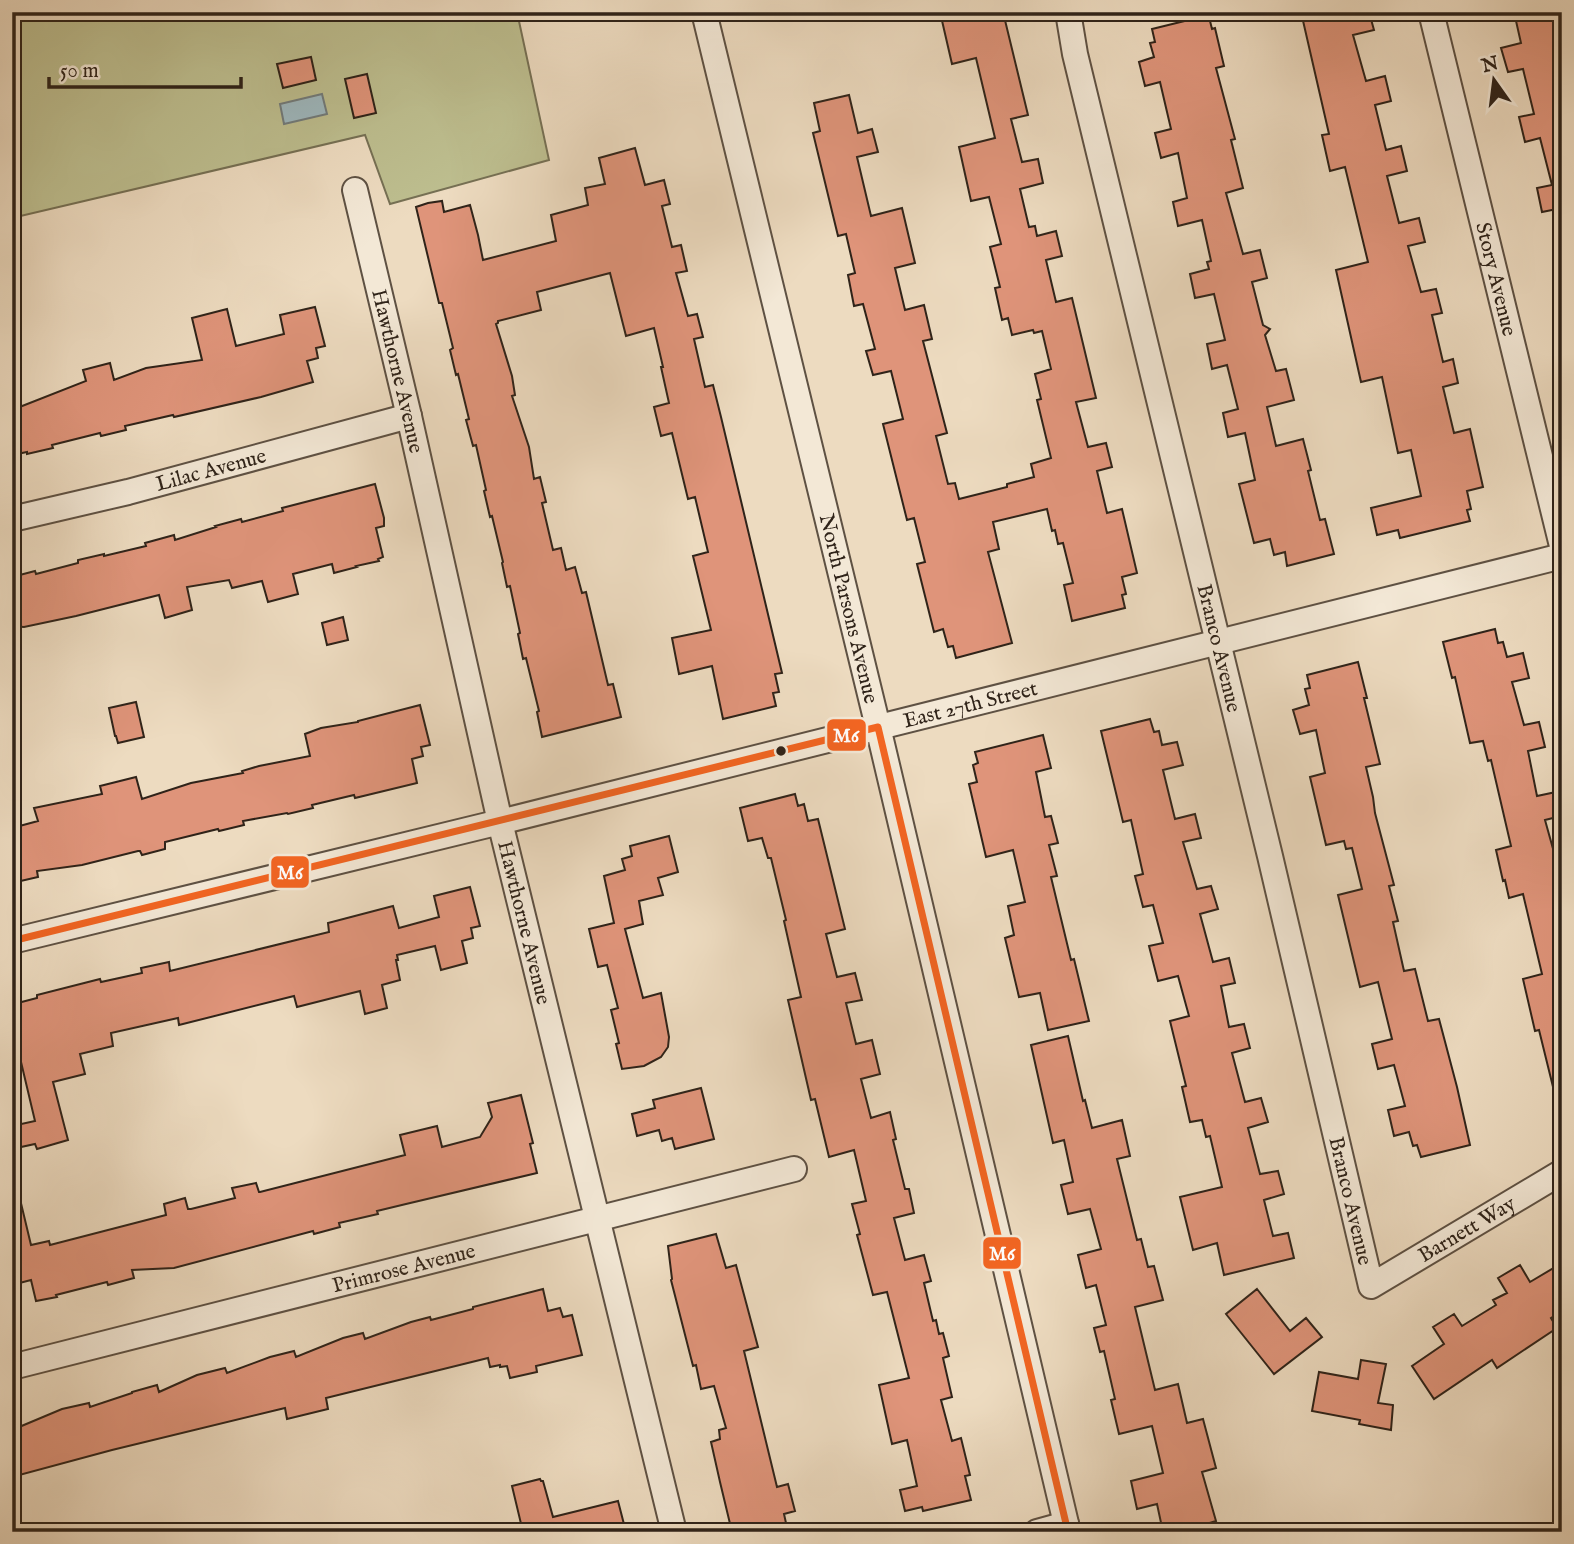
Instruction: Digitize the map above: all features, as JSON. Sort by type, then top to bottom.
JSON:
[{"type":"street","name":"North Parsons Avenue","points":[[704,12],[878,727],[1067,1528]]},
{"type":"street","name":"Branco Avenue","points":[[1068,12],[1371,1286]]},
{"type":"street","name":"Story Avenue","points":[[1431,12],[1562,546]]},
{"type":"street","name":"Hawthorne Avenue","points":[[355,190],[500,822],[674,1532]]},
{"type":"street","name":"Lilac Avenue","points":[[12,519],[128,492],[409,416]]},
{"type":"street","name":"East 27th Street","points":[[12,941],[500,822],[1562,556]]},
{"type":"street","name":"Primrose Avenue","points":[[12,1367],[794,1169]]},
{"type":"street","name":"Barnett Way","points":[[1371,1286],[1562,1172]]},
{"type":"street","points":[[1037,1532],[1067,1528]]},
{"type":"green space","points":[[12,12],[517,12],[549,160],[390,204],[365,135],[12,218]]},
{"type":"water","points":[[322,94],[327,114],[284,124],[280,104]]},
{"type":"building","points":[[940,12],[1003,12],[1028,115],[1011,119],[1022,162],[1038,159],[1043,183],[1020,189],[1029,227],[1035,226],[1037,236],[1056,231],[1062,256],[1046,260],[1056,302],[1072,298],[1096,398],[1076,402],[1088,447],[1106,443],[1112,467],[1097,471],[1107,513],[1122,509],[1137,573],[1122,577],[1126,594],[1122,595],[1125,608],[1072,621],[1064,585],[1073,583],[1063,543],[1058,544],[1047,509],[993,522],[999,549],[988,552],[1012,643],[956,658],[953,646],[948,647],[943,629],[934,632],[917,564],[925,562],[914,518],[907,520],[883,424],[903,419],[891,371],[873,375],[866,351],[875,349],[863,304],[854,306],[848,275],[855,273],[846,234],[838,236],[813,133],[820,131],[814,103],[849,95],[858,133],[872,129],[878,152],[857,157],[871,216],[902,208],[915,263],[895,268],[905,310],[924,305],[932,339],[923,341],[947,433],[936,436],[948,484],[955,483],[959,499],[1034,477],[1031,464],[1051,458],[1037,400],[1041,399],[1035,374],[1051,369],[1042,331],[1034,333],[1033,330],[1012,335],[1008,318],[1002,320],[995,288],[1000,287],[990,247],[1001,244],[989,197],[971,201],[959,147],[995,138],[976,58],[952,64]]},
{"type":"building","points":[[1301,12],[1369,12],[1374,30],[1353,35],[1366,81],[1385,76],[1391,101],[1375,105],[1386,150],[1401,146],[1407,171],[1387,176],[1399,223],[1419,218],[1425,242],[1408,246],[1421,292],[1436,289],[1442,313],[1432,315],[1443,362],[1453,359],[1458,383],[1443,387],[1454,433],[1470,429],[1483,487],[1467,491],[1471,509],[1467,510],[1470,521],[1400,538],[1398,530],[1377,535],[1371,508],[1421,496],[1411,450],[1398,453],[1382,377],[1361,382],[1336,270],[1368,262],[1345,167],[1330,171],[1322,135],[1329,134]]},
{"type":"building","points":[[1514,12],[1554,12],[1562,42],[1562,208],[1542,212],[1537,188],[1552,185],[1540,138],[1525,142],[1519,117],[1534,114],[1523,69],[1508,72],[1501,48],[1521,43]]},
{"type":"building","points":[[1209,17],[1212,29],[1215,28],[1224,66],[1216,68],[1235,139],[1231,140],[1243,188],[1226,193],[1243,254],[1260,250],[1267,278],[1252,282],[1263,325],[1270,329],[1265,335],[1276,371],[1286,369],[1294,400],[1267,407],[1276,446],[1303,439],[1320,520],[1325,519],[1334,554],[1287,566],[1285,552],[1274,555],[1270,539],[1254,543],[1239,484],[1255,480],[1245,433],[1228,437],[1223,413],[1238,409],[1227,365],[1212,369],[1207,344],[1225,340],[1214,294],[1195,298],[1190,274],[1209,269],[1207,262],[1211,261],[1202,220],[1178,226],[1173,202],[1187,198],[1178,153],[1161,158],[1155,133],[1171,129],[1160,82],[1145,86],[1139,62],[1154,57],[1150,43],[1155,42],[1152,29]]},
{"type":"building","points":[[311,57],[316,80],[283,88],[277,64]]},
{"type":"building","points":[[367,74],[376,113],[354,118],[345,79]]},
{"type":"building","points":[[635,148],[645,185],[664,180],[670,204],[662,206],[672,247],[681,245],[687,271],[676,273],[688,316],[697,314],[703,337],[694,339],[705,387],[713,385],[721,417],[782,673],[775,674],[779,692],[773,693],[776,706],[723,719],[712,666],[679,674],[672,638],[711,630],[693,556],[708,552],[695,497],[688,499],[672,433],[661,436],[654,407],[669,403],[654,328],[626,336],[610,273],[537,292],[541,310],[498,321],[496,324],[512,376],[515,395],[512,396],[529,447],[534,479],[540,477],[546,502],[542,503],[553,550],[561,548],[566,570],[575,567],[582,593],[586,592],[608,685],[613,684],[621,717],[542,737],[537,712],[539,711],[526,658],[523,659],[510,586],[507,587],[476,445],[473,446],[466,420],[469,419],[450,350],[453,348],[442,303],[439,303],[416,207],[442,201],[444,212],[470,205],[483,260],[556,241],[551,215],[588,205],[585,188],[605,184],[599,158]]},
{"type":"building","points":[[315,307],[325,346],[316,348],[318,358],[307,361],[313,382],[261,397],[125,426],[126,430],[101,436],[100,433],[52,445],[53,448],[12,455],[12,410],[86,381],[83,370],[110,363],[114,380],[146,368],[202,360],[192,318],[227,309],[236,346],[284,334],[280,315]]},
{"type":"building","points":[[375,484],[384,518],[384,526],[376,528],[383,557],[378,559],[379,561],[334,573],[332,564],[293,574],[298,594],[268,602],[262,581],[232,588],[229,580],[187,587],[192,610],[165,618],[159,595],[24,627],[12,626],[12,577],[35,571],[36,574],[78,563],[78,560],[146,546],[145,543],[174,535],[175,540],[215,526],[241,519],[242,522],[283,511],[282,508]]},
{"type":"building","points":[[343,617],[348,640],[327,645],[322,623]]},
{"type":"building","points":[[1495,629],[1498,643],[1503,642],[1507,657],[1523,653],[1529,678],[1512,682],[1524,725],[1539,722],[1545,747],[1528,751],[1537,796],[1556,792],[1561,816],[1545,820],[1557,863],[1562,862],[1562,1090],[1554,1091],[1539,1030],[1535,1031],[1523,979],[1542,974],[1523,894],[1509,898],[1505,880],[1503,881],[1496,850],[1511,846],[1491,760],[1488,761],[1483,741],[1470,743],[1455,677],[1452,678],[1443,642]]},
{"type":"building","points":[[1358,662],[1380,764],[1366,767],[1394,885],[1389,886],[1398,921],[1393,922],[1404,971],[1415,969],[1428,1021],[1439,1019],[1470,1145],[1421,1157],[1417,1145],[1413,1146],[1409,1132],[1394,1136],[1388,1110],[1405,1106],[1394,1065],[1378,1069],[1372,1044],[1392,1039],[1378,982],[1360,987],[1338,895],[1362,889],[1352,848],[1346,849],[1344,841],[1326,845],[1310,777],[1325,773],[1316,730],[1300,734],[1293,710],[1309,705],[1305,689],[1310,688],[1307,675]]},
{"type":"building","points":[[136,702],[144,737],[118,743],[109,708]]},
{"type":"building","points":[[420,705],[430,745],[421,747],[423,756],[412,759],[417,783],[312,805],[313,808],[288,814],[243,821],[244,825],[165,842],[165,849],[142,855],[138,851],[82,865],[37,871],[38,877],[12,883],[12,828],[38,821],[34,808],[102,794],[100,786],[136,777],[142,799],[191,783],[310,756],[305,734]]},
{"type":"building","points":[[1150,719],[1154,732],[1159,731],[1162,745],[1177,742],[1183,765],[1163,770],[1175,819],[1195,814],[1201,838],[1183,842],[1197,889],[1211,886],[1218,909],[1200,914],[1213,962],[1229,958],[1235,983],[1221,986],[1229,1027],[1244,1024],[1250,1048],[1232,1053],[1245,1102],[1261,1098],[1268,1122],[1248,1128],[1260,1174],[1278,1171],[1284,1194],[1264,1200],[1273,1236],[1288,1233],[1294,1258],[1224,1275],[1217,1243],[1193,1250],[1180,1197],[1222,1187],[1210,1136],[1206,1137],[1202,1120],[1190,1122],[1182,1087],[1186,1086],[1170,1021],[1189,1016],[1178,976],[1158,981],[1149,946],[1163,943],[1153,905],[1143,907],[1135,876],[1143,874],[1131,820],[1123,822],[1101,731]]},
{"type":"building","points":[[1043,735],[1051,768],[1036,772],[1045,817],[1051,816],[1058,843],[1049,845],[1057,876],[1051,877],[1089,1021],[1048,1030],[1040,993],[1019,997],[1005,938],[1014,935],[1008,906],[1025,902],[1013,850],[986,857],[969,784],[977,782],[973,765],[978,763],[975,752]]},
{"type":"building","points":[[795,794],[798,806],[804,804],[808,821],[818,819],[845,929],[826,934],[837,977],[855,973],[862,1000],[846,1003],[856,1044],[872,1040],[880,1074],[861,1079],[871,1118],[890,1112],[896,1139],[893,1140],[905,1189],[909,1189],[914,1213],[894,1218],[905,1260],[924,1255],[931,1281],[924,1283],[933,1321],[936,1320],[939,1334],[943,1333],[949,1356],[943,1358],[952,1397],[941,1400],[952,1441],[961,1438],[970,1475],[965,1476],[971,1500],[923,1511],[922,1507],[905,1511],[900,1490],[917,1486],[907,1440],[892,1444],[879,1385],[909,1378],[887,1292],[873,1295],[857,1235],[860,1234],[852,1204],[866,1201],[854,1150],[829,1157],[815,1099],[811,1100],[788,1000],[801,997],[771,858],[768,858],[762,838],[748,841],[740,808]]},
{"type":"building","points":[[669,836],[678,872],[658,878],[663,895],[639,901],[643,924],[625,929],[643,998],[661,993],[669,1037],[668,1047],[661,1057],[644,1066],[622,1069],[611,1010],[618,1008],[607,965],[598,967],[589,929],[614,923],[604,876],[625,870],[622,859],[632,856],[630,846]]},
{"type":"building","points":[[470,887],[480,926],[471,928],[473,938],[462,941],[467,963],[441,970],[435,946],[397,955],[400,980],[382,985],[387,1008],[365,1014],[360,991],[297,1007],[294,996],[179,1025],[178,1018],[111,1033],[113,1046],[80,1054],[85,1074],[53,1082],[68,1140],[37,1149],[35,1144],[12,1149],[12,1126],[35,1121],[12,1035],[12,1018],[18,1016],[14,1004],[37,998],[37,995],[100,979],[101,982],[142,973],[141,968],[169,962],[170,971],[329,932],[328,923],[393,906],[399,928],[439,917],[434,896]]},
{"type":"building","points":[[1068,1036],[1092,1128],[1122,1120],[1130,1156],[1117,1159],[1137,1240],[1141,1239],[1148,1267],[1154,1266],[1163,1300],[1135,1307],[1155,1390],[1178,1384],[1187,1423],[1203,1419],[1216,1468],[1202,1472],[1216,1521],[1203,1525],[1204,1532],[1163,1532],[1157,1504],[1137,1509],[1131,1481],[1163,1473],[1152,1426],[1119,1434],[1111,1400],[1115,1399],[1104,1351],[1100,1352],[1094,1328],[1106,1325],[1096,1285],[1086,1288],[1078,1255],[1101,1249],[1090,1209],[1068,1214],[1061,1185],[1073,1182],[1064,1140],[1053,1143],[1031,1045]]},
{"type":"building","points":[[701,1088],[714,1139],[675,1149],[672,1138],[662,1141],[659,1130],[637,1136],[632,1114],[655,1108],[653,1100]]},
{"type":"building","points":[[521,1095],[533,1143],[530,1144],[537,1173],[377,1211],[378,1214],[339,1223],[340,1227],[314,1234],[313,1231],[174,1268],[132,1270],[134,1278],[108,1285],[107,1282],[56,1295],[57,1297],[36,1301],[31,1280],[12,1285],[12,1200],[20,1199],[31,1245],[49,1241],[50,1245],[166,1215],[164,1204],[185,1198],[188,1209],[191,1209],[235,1198],[232,1188],[256,1183],[260,1192],[405,1155],[400,1135],[437,1126],[442,1147],[480,1137],[492,1117],[488,1103]]},
{"type":"building","points":[[716,1234],[726,1268],[736,1265],[758,1347],[744,1351],[777,1487],[788,1484],[795,1511],[784,1514],[788,1532],[732,1532],[711,1442],[720,1439],[719,1430],[726,1428],[714,1386],[701,1389],[671,1280],[668,1246]]},
{"type":"building","points":[[1562,1263],[1562,1311],[1551,1318],[1557,1328],[1497,1368],[1492,1360],[1434,1399],[1412,1366],[1444,1344],[1433,1327],[1454,1314],[1462,1326],[1496,1305],[1493,1300],[1507,1293],[1498,1278],[1520,1265],[1530,1282]]},
{"type":"building","points":[[543,1289],[548,1311],[560,1308],[563,1317],[572,1315],[582,1355],[536,1366],[537,1372],[510,1378],[507,1366],[490,1367],[488,1358],[326,1398],[328,1409],[287,1419],[285,1408],[12,1477],[12,1430],[62,1409],[89,1403],[90,1407],[157,1385],[159,1392],[197,1375],[225,1368],[227,1373],[294,1351],[296,1357],[343,1338],[363,1333],[365,1339],[411,1322],[430,1317],[431,1320]]},
{"type":"building","points":[[1257,1289],[1290,1331],[1306,1318],[1322,1337],[1274,1374],[1226,1314]]},
{"type":"building","points":[[1361,1360],[1386,1364],[1378,1403],[1393,1405],[1391,1430],[1359,1424],[1360,1420],[1312,1411],[1319,1372],[1358,1379]]},
{"type":"building","points":[[540,1479],[543,1481],[553,1517],[618,1501],[626,1532],[523,1532],[512,1486]]},
{"type":"transit line","name":"M6","points":[[12,941],[878,727],[1068,1532]]}]
